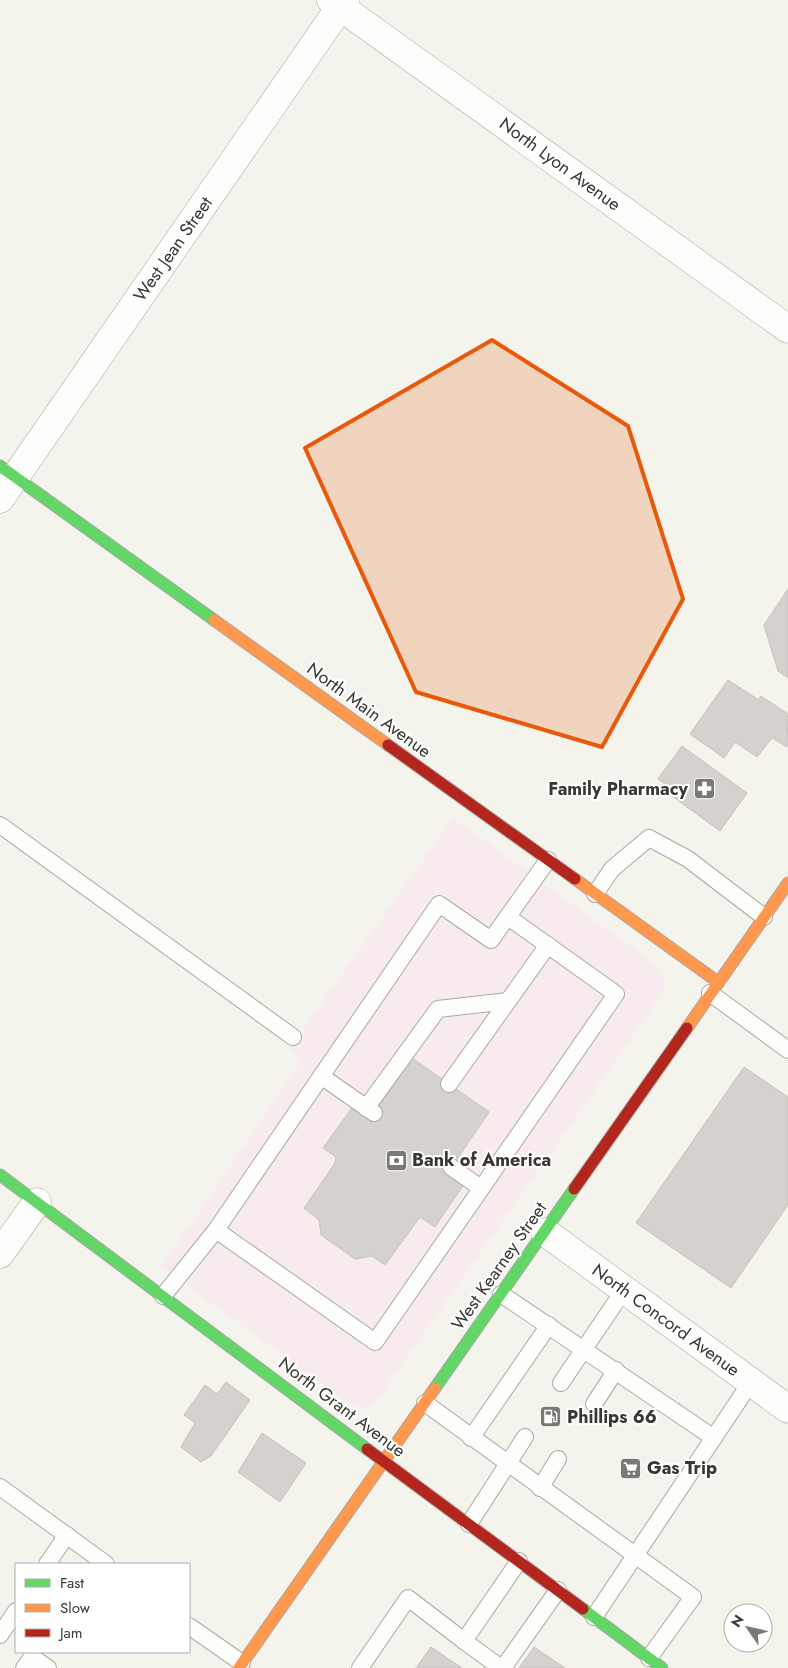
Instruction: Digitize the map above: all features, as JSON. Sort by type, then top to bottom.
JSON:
[{"type":"main road","name":"North Main Avenue","points":[[8,471],[596,894],[714,988]]},
{"type":"main road","name":"West Kearney Street","points":[[241,1666],[788,884]]},
{"type":"main road","name":"North Grant Avenue","points":[[0,1175],[656,1663]]},
{"type":"street","name":"North Lyon Avenue","points":[[339,2],[788,329]]},
{"type":"street","name":"West Jean Street","points":[[0,499],[8,471],[339,2]]},
{"type":"street","points":[[0,1254],[37,1202]]},
{"type":"street","name":"North Concord Avenue","points":[[545,1232],[788,1409]]},
{"type":"lane","points":[[0,825],[293,1037]]},
{"type":"lane","points":[[596,894],[612,869],[649,838],[688,860],[764,917]]},
{"type":"lane","points":[[163,1296],[216,1230],[439,904],[491,940],[548,860]]},
{"type":"lane","points":[[216,1230],[375,1342],[616,994],[508,917]]},
{"type":"lane","points":[[449,1084],[548,944]]},
{"type":"lane","points":[[714,988],[788,1050]]},
{"type":"lane","points":[[321,1076],[370,1111],[438,1009],[508,1002]]},
{"type":"lane","points":[[452,1168],[481,1188]]},
{"type":"lane","points":[[561,1383],[624,1290]]},
{"type":"lane","points":[[502,1294],[714,1438]]},
{"type":"lane","points":[[471,1438],[549,1326]]},
{"type":"lane","points":[[594,1404],[616,1370]]},
{"type":"lane","points":[[594,1617],[751,1382]]},
{"type":"lane","points":[[424,1403],[693,1597],[656,1663]]},
{"type":"lane","points":[[469,1524],[525,1437]]},
{"type":"lane","points":[[540,1488],[558,1459]]},
{"type":"lane","points":[[0,1487],[105,1563]]},
{"type":"lane","points":[[48,1563],[67,1535]]},
{"type":"lane","points":[[464,1641],[520,1562]]},
{"type":"lane","points":[[360,1668],[408,1598],[502,1668],[558,1590]]},
{"type":"lane","points":[[0,1635],[15,1612]]},
{"type":"lane","points":[[190,1627],[241,1666]]},
{"type":"lane","points":[[24,1668],[32,1657],[48,1668]]},
{"type":"highlighted area","points":[[492,340],[628,426],[683,599],[602,747],[416,692],[305,448]]},
{"type":"shaded area","points":[[453,818],[652,962],[660,972],[665,983],[662,994],[376,1401],[366,1409],[353,1406],[162,1267],[303,1059],[290,1048]]},
{"type":"building","points":[[788,589],[788,678],[778,671],[764,625]]},
{"type":"building","points":[[728,680],[759,700],[761,696],[788,714],[787,747],[772,738],[757,757],[735,742],[724,758],[690,734]]},
{"type":"building","name":"Family Pharmacy","points":[[682,746],[747,793],[720,831],[665,791],[668,786],[658,779]]},
{"type":"building","name":"Bank of America","points":[[412,1058],[489,1112],[449,1171],[465,1183],[435,1227],[420,1217],[385,1265],[372,1256],[355,1259],[321,1235],[319,1220],[304,1208],[335,1163],[336,1157],[323,1148],[354,1105],[374,1113]]},
{"type":"building","points":[[744,1067],[788,1097],[788,1205],[731,1288],[636,1223]]},
{"type":"building","points":[[226,1382],[250,1400],[211,1456],[201,1462],[181,1447],[195,1423],[184,1415],[205,1385],[217,1394]]},
{"type":"building","points":[[262,1433],[306,1463],[280,1502],[238,1472]]},
{"type":"building","points":[[431,1647],[462,1668],[416,1668]]},
{"type":"building","points":[[534,1647],[565,1668],[519,1668]]},
{"type":"traffic: fast","points":[[0,466],[214,620]]},
{"type":"traffic: fast","points":[[0,1175],[367,1449]]},
{"type":"traffic: fast","points":[[435,1388],[574,1189]]},
{"type":"traffic: fast","points":[[583,1609],[662,1668]]},
{"type":"traffic: slow","points":[[214,620],[388,745]]},
{"type":"traffic: slow","points":[[575,879],[718,982]]},
{"type":"traffic: slow","points":[[687,1028],[788,883]]},
{"type":"traffic: slow","points":[[239,1668],[435,1388]]},
{"type":"traffic: jam","points":[[388,745],[575,879]]},
{"type":"traffic: jam","points":[[574,1189],[687,1028]]},
{"type":"traffic: jam","points":[[367,1449],[583,1609]]},
{"type":"place","name":"Family Pharmacy","points":[[704,789]]},
{"type":"place","name":"Bank of America","points":[[396,1160]]},
{"type":"place","name":"Phillips 66","points":[[551,1417]]},
{"type":"place","name":"Gas Trip","points":[[631,1468]]}]
